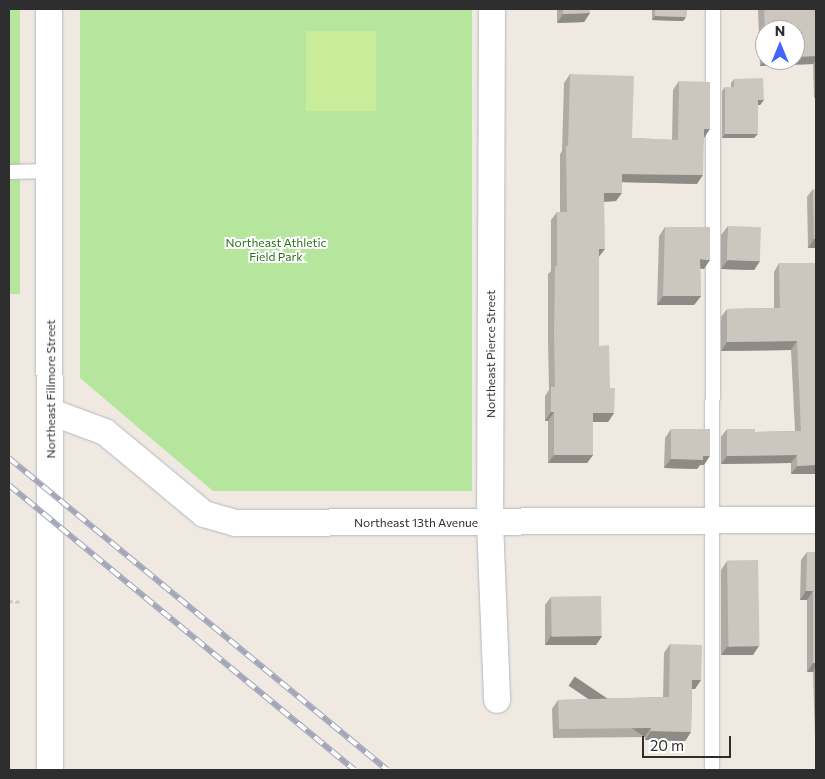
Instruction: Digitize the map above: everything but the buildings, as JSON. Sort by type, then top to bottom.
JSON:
[{"type":"street","name":"Northeast Fillmore Street","points":[[49,9],[50,770]]},
{"type":"street","name":"Northeast Pierce Street","points":[[492,9],[490,523],[497,700]]},
{"type":"street","name":"Northeast 13th Avenue","points":[[51,412],[106,432],[204,514],[235,523],[816,520]]},
{"type":"lane","points":[[712,770],[714,521],[713,9]]},
{"type":"lane","points":[[9,172],[50,171]]},
{"type":"green space","points":[[9,9],[20,9],[20,294],[9,294]]},
{"type":"green space","name":"Northeast Athletic Field Park","points":[[80,9],[472,9],[472,491],[213,491],[80,378]]},
{"type":"green space","points":[[306,31],[376,31],[376,111],[306,111]]},
{"type":"railway","points":[[9,458],[387,770]]},
{"type":"railway","points":[[9,485],[355,770]]}]
